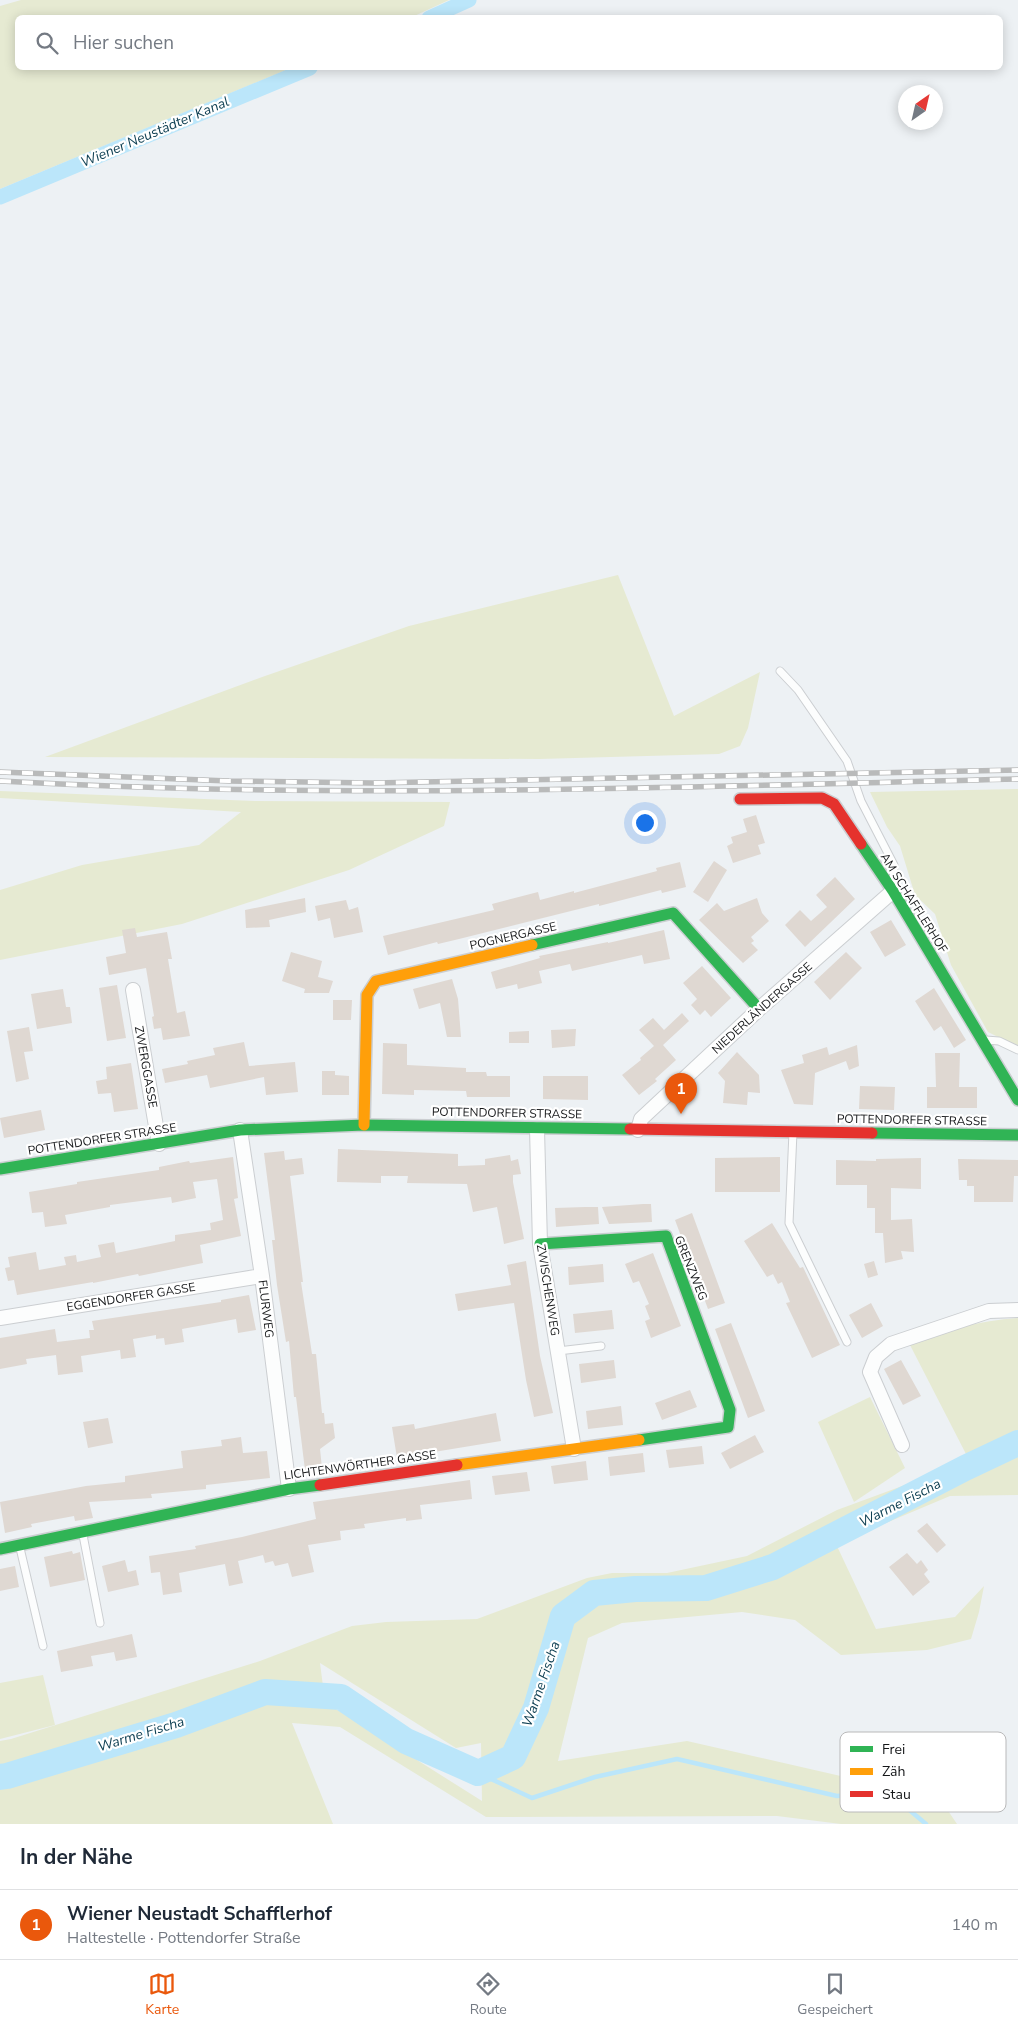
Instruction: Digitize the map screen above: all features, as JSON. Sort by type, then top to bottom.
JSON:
[{"type":"street","name":"AM SCHAFFLERHOF","points":[[740,800],[822,798],[834,804],[893,891],[1017,1094]]},
{"type":"street","name":"NIEDERLÄNDERGASSE","points":[[638,1130],[641,1119],[759,1009],[893,891]]},
{"type":"street","name":"POGNERGASSE","points":[[364,1125],[367,996],[376,981],[673,913],[759,1009]]},
{"type":"street","name":"ZWERGGASSE","points":[[132,990],[159,1144]]},
{"type":"street","name":"POTTENDORFER STRASSE","points":[[0,1170],[240,1130],[364,1125],[1018,1135]]},
{"type":"street","name":"ZWISCHENWEG","points":[[536,1129],[540,1244],[574,1449]]},
{"type":"street","name":"FLURWEG","points":[[240,1130],[262,1276],[289,1489]]},
{"type":"street","name":"GRENZWEG","points":[[540,1244],[666,1236],[730,1410],[728,1427]]},
{"type":"street","name":"EGGENDORFER GASSE","points":[[0,1318],[262,1276]]},
{"type":"street","points":[[902,1445],[870,1372],[876,1357],[891,1344],[930,1330],[989,1311],[1018,1310]]},
{"type":"street","name":"LICHTENWÖRTHER GASSE","points":[[0,1549],[289,1489],[728,1427]]},
{"type":"lane","points":[[780,671],[798,690],[847,761],[861,801],[894,865],[893,891]]},
{"type":"lane","points":[[982,1039],[999,1041],[1018,1050]]},
{"type":"lane","points":[[793,1132],[789,1223],[848,1342]]},
{"type":"lane","points":[[558,1351],[601,1346]]},
{"type":"lane","points":[[82,1532],[100,1623]]},
{"type":"lane","points":[[19,1545],[43,1646]]},
{"type":"green space","points":[[21,0],[449,0],[416,15],[15,15],[15,70],[286,70],[0,189],[0,6]]},
{"type":"green space","points":[[618,575],[674,716],[760,672],[748,728],[740,746],[719,754],[539,759],[45,757],[265,676],[409,626]]},
{"type":"green space","points":[[1018,789],[1018,1047],[988,1032],[951,965],[935,914],[915,895],[900,846],[887,827],[870,792]]},
{"type":"green space","points":[[0,791],[255,801],[450,802],[444,826],[349,870],[182,924],[0,960],[0,890],[82,865],[199,845],[241,812],[0,798]]},
{"type":"green space","points":[[1018,1318],[1018,1495],[950,1496],[836,1544],[876,1629],[955,1617],[984,1586],[971,1639],[927,1650],[841,1655],[795,1620],[742,1612],[622,1623],[588,1638],[558,1761],[687,1741],[840,1776],[840,1812],[949,1812],[957,1824],[841,1824],[777,1816],[486,1817],[340,1727],[292,1723],[333,1824],[0,1824],[0,1741],[260,1661],[352,1626],[386,1622],[477,1619],[587,1578],[612,1573],[667,1573],[747,1556],[837,1510],[913,1482],[966,1454],[910,1345],[949,1330]],"holes":[[[320,1663],[456,1748],[481,1743],[482,1801],[325,1702]]]},
{"type":"green space","points":[[870,1397],[905,1468],[854,1502],[818,1422]]},
{"type":"green space","points":[[43,1675],[55,1725],[0,1739],[0,1683]]},
{"type":"building","points":[[756,815],[765,843],[758,845],[761,854],[733,863],[727,846],[733,843],[731,837],[747,832],[743,819]]},
{"type":"building","points":[[714,861],[727,870],[708,902],[693,892]]},
{"type":"building","points":[[680,862],[686,887],[662,893],[661,890],[599,906],[599,904],[388,955],[383,936],[494,910],[492,904],[538,892],[540,900],[574,891],[574,893],[657,871],[656,868]]},
{"type":"building","points":[[835,877],[855,899],[805,947],[785,925],[800,910],[811,921],[827,907],[816,895]]},
{"type":"building","points":[[305,898],[306,912],[269,920],[270,927],[246,928],[245,910]]},
{"type":"building","points":[[757,898],[762,913],[769,921],[751,937],[754,941],[751,943],[758,950],[743,963],[699,920],[717,903],[724,911]]},
{"type":"building","points":[[346,900],[349,910],[358,907],[363,932],[334,938],[330,918],[318,921],[315,906]]},
{"type":"building","points":[[891,920],[906,945],[885,957],[870,932]]},
{"type":"building","points":[[135,928],[137,937],[167,932],[172,959],[168,959],[177,1013],[185,1011],[190,1036],[163,1040],[161,1028],[154,1029],[152,1017],[154,1016],[146,968],[109,975],[106,957],[126,953],[122,930]]},
{"type":"building","points":[[664,930],[670,959],[644,964],[642,955],[572,971],[570,964],[539,971],[542,983],[518,989],[517,984],[496,989],[491,972],[540,958],[539,956]]},
{"type":"building","points":[[291,952],[322,961],[318,977],[333,981],[329,993],[304,993],[305,989],[282,981]]},
{"type":"building","points":[[846,952],[862,968],[830,1000],[814,982]]},
{"type":"building","points":[[702,966],[731,998],[711,1017],[705,1010],[700,1015],[691,1005],[697,999],[683,983]]},
{"type":"building","points":[[452,979],[458,999],[461,1037],[447,1037],[440,1003],[419,1009],[413,989]]},
{"type":"building","points":[[117,985],[126,1038],[107,1041],[99,988]]},
{"type":"building","points":[[934,988],[966,1040],[954,1048],[941,1026],[934,1031],[915,1001]]},
{"type":"building","points":[[63,989],[66,1007],[70,1007],[72,1023],[37,1029],[31,994]]},
{"type":"building","points":[[333,1000],[352,1000],[351,1020],[333,1020]]},
{"type":"building","points":[[682,1013],[689,1021],[663,1045],[676,1060],[655,1079],[657,1081],[639,1095],[622,1075],[641,1060],[640,1058],[654,1046],[639,1030],[653,1018],[664,1030]]},
{"type":"building","points":[[29,1027],[33,1051],[24,1052],[29,1079],[16,1082],[7,1031]]},
{"type":"building","points":[[576,1029],[575,1046],[552,1048],[551,1030]]},
{"type":"building","points":[[529,1031],[529,1043],[509,1043],[509,1032]]},
{"type":"building","points":[[244,1042],[249,1066],[295,1062],[298,1092],[266,1095],[264,1077],[210,1088],[207,1075],[165,1083],[162,1069],[188,1064],[187,1061],[215,1055],[213,1048]]},
{"type":"building","points":[[383,1043],[407,1044],[407,1065],[466,1068],[466,1072],[486,1072],[487,1076],[510,1076],[510,1097],[467,1097],[466,1091],[414,1090],[414,1095],[382,1094]]},
{"type":"building","points":[[857,1045],[859,1066],[849,1070],[846,1061],[815,1073],[813,1105],[794,1104],[781,1070],[804,1063],[802,1055],[827,1047],[829,1055]]},
{"type":"building","points":[[737,1052],[759,1075],[760,1093],[748,1092],[747,1105],[723,1103],[725,1081],[718,1073]]},
{"type":"building","points":[[935,1053],[960,1053],[959,1087],[977,1087],[977,1108],[927,1108],[927,1087],[936,1087]]},
{"type":"building","points":[[131,1063],[138,1109],[114,1112],[111,1093],[98,1094],[96,1081],[107,1079],[106,1067]]},
{"type":"building","points":[[322,1071],[335,1071],[335,1075],[349,1076],[349,1095],[322,1095]]},
{"type":"building","points":[[543,1076],[588,1076],[588,1100],[543,1099]]},
{"type":"building","points":[[860,1086],[895,1087],[894,1110],[859,1109]]},
{"type":"building","points":[[41,1110],[45,1130],[4,1138],[0,1118]]},
{"type":"building","points":[[338,1149],[458,1154],[458,1166],[485,1165],[485,1159],[510,1155],[511,1161],[518,1159],[521,1174],[513,1175],[513,1182],[524,1239],[504,1244],[497,1207],[473,1212],[467,1184],[407,1183],[408,1176],[381,1176],[381,1183],[337,1182]]},
{"type":"building","points":[[284,1151],[285,1160],[302,1158],[304,1174],[290,1176],[303,1282],[301,1282],[312,1354],[316,1354],[322,1413],[324,1413],[325,1424],[333,1423],[335,1438],[320,1449],[322,1468],[305,1470],[296,1397],[294,1397],[289,1341],[286,1342],[277,1285],[272,1240],[275,1240],[264,1153]]},
{"type":"building","points":[[233,1157],[238,1198],[234,1199],[241,1236],[200,1245],[203,1263],[139,1276],[138,1274],[17,1295],[14,1280],[8,1281],[5,1268],[10,1267],[8,1257],[36,1252],[39,1270],[66,1265],[64,1257],[76,1255],[77,1262],[101,1257],[98,1245],[114,1242],[116,1253],[175,1241],[175,1235],[211,1230],[210,1223],[223,1220],[217,1179],[193,1182],[196,1198],[172,1203],[171,1197],[110,1205],[110,1207],[65,1215],[67,1224],[45,1227],[43,1212],[32,1213],[29,1192],[77,1184],[77,1182],[159,1170],[159,1167],[189,1161],[190,1163]]},
{"type":"building","points":[[780,1157],[780,1192],[715,1192],[715,1158]]},
{"type":"building","points":[[921,1158],[921,1189],[891,1188],[891,1220],[912,1219],[914,1252],[901,1251],[903,1259],[885,1263],[883,1233],[875,1233],[875,1208],[867,1208],[867,1185],[836,1185],[836,1160],[876,1161],[876,1159]]},
{"type":"building","points":[[958,1159],[1018,1160],[1018,1176],[1014,1176],[1013,1202],[974,1202],[974,1186],[967,1186],[967,1180],[959,1180]]},
{"type":"building","points":[[651,1204],[652,1222],[609,1224],[602,1207]]},
{"type":"building","points":[[598,1207],[599,1224],[556,1227],[555,1208]]},
{"type":"building","points":[[692,1213],[725,1303],[708,1309],[675,1220]]},
{"type":"building","points":[[772,1223],[800,1268],[803,1267],[840,1345],[812,1358],[786,1303],[790,1302],[782,1282],[778,1284],[773,1274],[767,1277],[744,1241]]},
{"type":"building","points":[[653,1253],[681,1326],[651,1338],[645,1321],[650,1319],[645,1306],[649,1304],[639,1281],[633,1283],[625,1264]]},
{"type":"building","points":[[526,1261],[540,1356],[553,1413],[534,1417],[514,1303],[458,1311],[455,1294],[511,1285],[507,1265]]},
{"type":"building","points":[[874,1261],[878,1275],[868,1278],[864,1264]]},
{"type":"building","points":[[603,1264],[604,1282],[569,1285],[568,1267]]},
{"type":"building","points":[[249,1295],[256,1330],[238,1333],[236,1319],[182,1329],[184,1342],[165,1345],[164,1338],[156,1339],[156,1335],[133,1339],[136,1357],[121,1359],[120,1350],[81,1356],[83,1372],[58,1375],[56,1355],[26,1359],[27,1364],[0,1369],[0,1338],[55,1329],[57,1342],[90,1338],[89,1330],[94,1330],[92,1321],[221,1302],[221,1300]]},
{"type":"building","points":[[871,1303],[883,1326],[862,1338],[849,1315]]},
{"type":"building","points":[[612,1310],[614,1329],[575,1333],[573,1314]]},
{"type":"building","points":[[731,1323],[765,1411],[748,1418],[715,1329]]},
{"type":"building","points":[[614,1360],[616,1378],[581,1383],[579,1364]]},
{"type":"building","points":[[901,1360],[921,1396],[903,1405],[884,1369]]},
{"type":"building","points":[[690,1390],[697,1407],[662,1420],[655,1403]]},
{"type":"building","points":[[621,1406],[623,1425],[588,1429],[586,1411]]},
{"type":"building","points":[[496,1413],[501,1441],[397,1458],[392,1427],[414,1424],[415,1429]]},
{"type":"building","points":[[108,1418],[113,1443],[88,1448],[83,1422]]},
{"type":"building","points":[[755,1435],[764,1452],[730,1469],[721,1453]]},
{"type":"building","points":[[241,1437],[243,1453],[267,1451],[270,1478],[206,1485],[206,1489],[151,1494],[152,1498],[89,1502],[93,1518],[75,1521],[74,1516],[31,1524],[32,1527],[5,1533],[0,1502],[86,1486],[125,1482],[125,1476],[183,1468],[181,1451],[222,1446],[221,1440]]},
{"type":"building","points":[[702,1446],[704,1464],[669,1468],[666,1450]]},
{"type":"building","points":[[643,1453],[645,1472],[610,1476],[608,1457]]},
{"type":"building","points":[[586,1461],[588,1480],[554,1484],[551,1466]]},
{"type":"building","points":[[527,1472],[530,1491],[495,1495],[492,1476]]},
{"type":"building","points":[[470,1480],[472,1499],[420,1505],[422,1519],[406,1521],[406,1518],[364,1524],[365,1528],[340,1531],[341,1540],[308,1545],[314,1572],[292,1577],[288,1563],[275,1566],[273,1561],[265,1563],[263,1555],[238,1561],[243,1583],[229,1586],[225,1564],[179,1573],[182,1592],[163,1595],[160,1572],[151,1573],[149,1556],[196,1549],[195,1546],[316,1519],[313,1502]]},
{"type":"building","points":[[927,1523],[946,1545],[937,1553],[917,1531]]},
{"type":"building","points":[[72,1551],[73,1554],[80,1552],[85,1580],[50,1587],[44,1557]]},
{"type":"building","points":[[907,1553],[917,1564],[921,1560],[928,1570],[924,1574],[930,1582],[913,1596],[889,1567]]},
{"type":"building","points":[[125,1560],[128,1572],[136,1570],[139,1585],[108,1592],[102,1566]]},
{"type":"building","points":[[15,1566],[19,1587],[0,1591],[0,1569]]},
{"type":"building","points":[[132,1634],[137,1657],[116,1661],[114,1652],[91,1656],[93,1666],[61,1672],[57,1651]]},
{"type":"waterway","name":"Wiener Neustädter Kanal","points":[[436,15],[469,0]]},
{"type":"waterway","name":"Wiener Neustädter Kanal","points":[[0,197],[305,70]]},
{"type":"waterway","name":"Warme Fischa","points":[[0,1777],[176,1725],[265,1692],[341,1697],[406,1741],[478,1773],[513,1757],[536,1708],[563,1616],[594,1593],[635,1589],[706,1588],[773,1567],[965,1468],[1018,1443]]},
{"type":"waterway","points":[[478,1773],[532,1798],[595,1777],[677,1759],[840,1796]]},
{"type":"waterway","points":[[912,1812],[926,1824]]},
{"type":"railway","points":[[0,772],[229,781],[373,783],[1018,770]]},
{"type":"railway","points":[[0,781],[127,787],[382,791],[636,788],[1018,779]]},
{"type":"traffic: fast","points":[[861,844],[893,891],[1018,1100]]},
{"type":"traffic: fast","points":[[532,945],[673,913],[759,1009]]},
{"type":"traffic: fast","points":[[0,1169],[240,1130],[364,1125],[630,1129]]},
{"type":"traffic: fast","points":[[872,1133],[1018,1135]]},
{"type":"traffic: fast","points":[[540,1244],[666,1236],[730,1410],[728,1427],[639,1440]]},
{"type":"traffic: fast","points":[[0,1549],[289,1489],[320,1485]]},
{"type":"traffic: slow","points":[[364,1125],[367,995],[376,981],[532,945]]},
{"type":"traffic: slow","points":[[457,1465],[639,1440]]},
{"type":"traffic: jam","points":[[740,799],[822,798],[834,804],[861,844]]},
{"type":"traffic: jam","points":[[630,1129],[872,1133]]},
{"type":"traffic: jam","points":[[320,1485],[457,1465]]},
{"type":"place","name":"Wiener Neustadt Schafflerhof","points":[[681,1114]]}]
